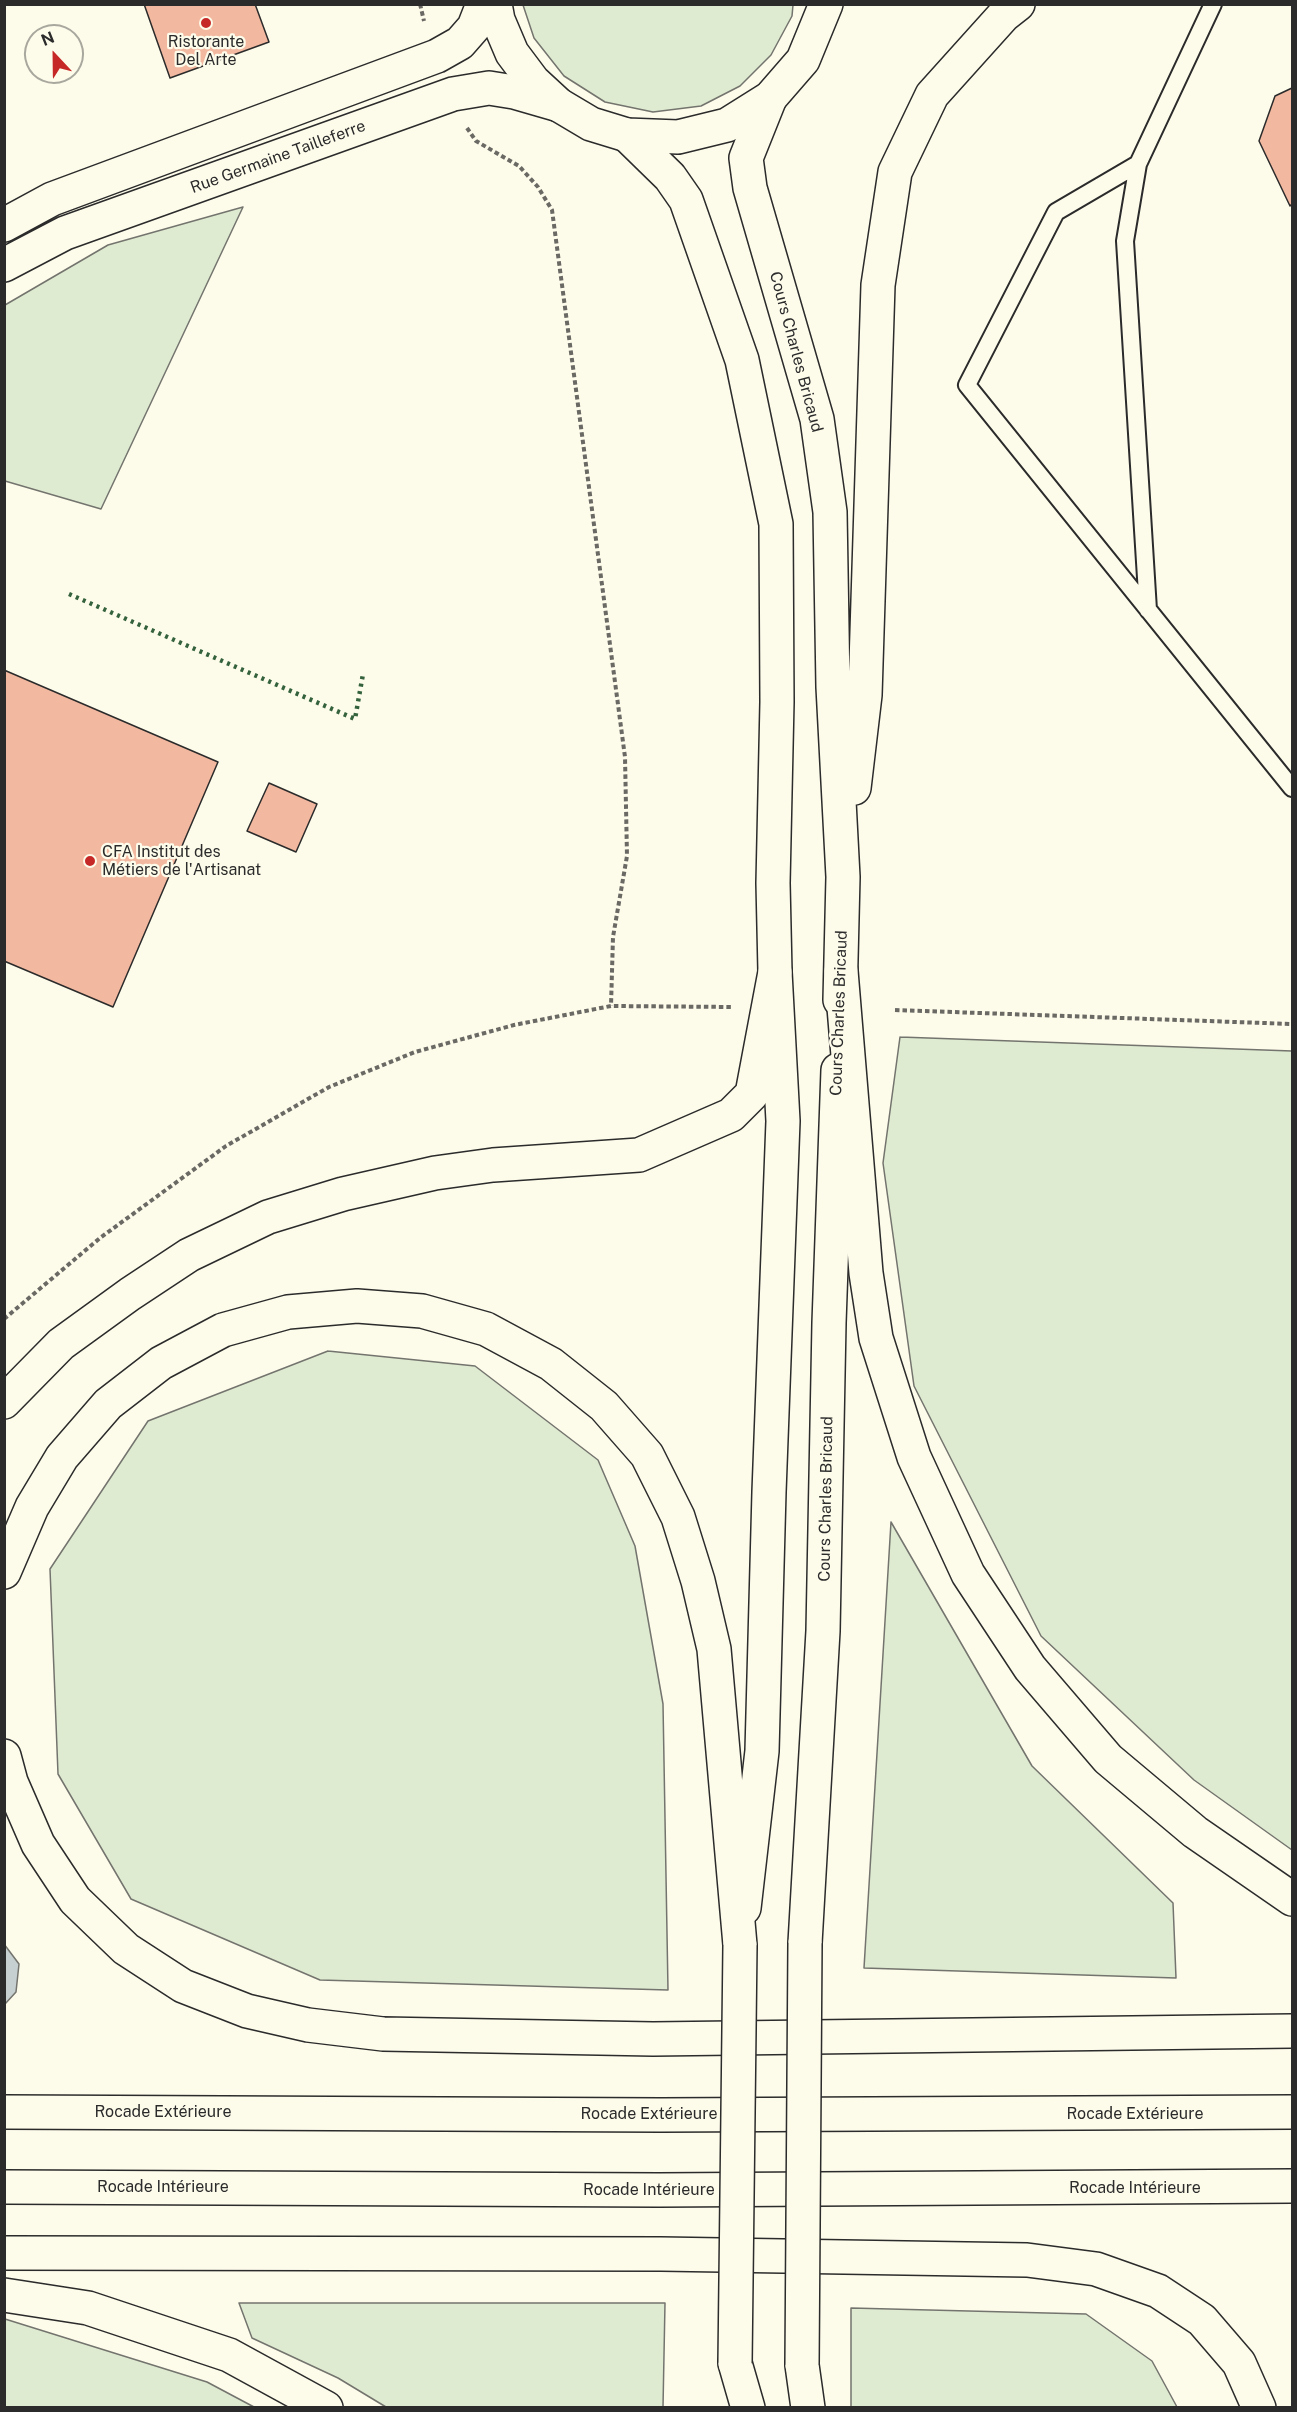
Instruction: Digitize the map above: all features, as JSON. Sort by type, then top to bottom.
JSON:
[{"type":"main road","points":[[4,225],[52,199],[437,56],[460,43],[474,27],[483,4]]},
{"type":"main road","points":[[495,4],[498,20],[512,52],[533,81],[559,105],[591,124],[627,135],[678,137],[727,125],[770,98],[804,60],[828,7]]},
{"type":"main road","points":[[843,877],[865,695],[878,285],[895,172],[932,94],[1004,15],[1018,4]]},
{"type":"main road","name":"Rue Germaine Tailleferre","points":[[4,265],[65,233],[453,94],[489,88],[514,92],[559,105]]},
{"type":"main road","name":"Cours Charles Bricaud","points":[[770,98],[746,158],[750,188],[817,419],[830,512],[833,687],[843,877],[829,1323],[824,1631],[805,1943],[802,2365]]},
{"type":"main road","points":[[627,135],[670,177],[686,200],[742,360],[776,524],[775,972],[783,1122],[762,1751],[740,1945]]},
{"type":"main road","points":[[841,970],[866,1273],[876,1338],[914,1457],[968,1575],[1029,1668],[1108,1759],[1195,1832],[1293,1899]]},
{"type":"main road","points":[[4,1402],[61,1344],[130,1294],[189,1255],[268,1217],[343,1194],[435,1173],[493,1165],[639,1155],[731,1115],[752,1094],[775,972]]},
{"type":"main road","points":[[4,1572],[32,1507],[62,1457],[108,1404],[161,1363],[223,1330],[288,1312],[357,1306],[422,1311],[486,1329],[551,1364],[604,1406],[647,1455],[678,1517],[698,1581],[714,1649],[740,1945],[735,2363],[730,2408]]},
{"type":"main road","points":[[4,1756],[11,1782],[38,1844],[75,1900],[126,1949],[183,1986],[247,2011],[308,2025],[383,2034],[653,2039],[1293,2031]]},
{"type":"main road","name":"Rocade Extérieure","points":[[4,2112],[649,2115],[1293,2112]]},
{"type":"main road","name":"Rocade Intérieure","points":[[4,2187],[671,2190],[1293,2186]]},
{"type":"main road","points":[[4,2253],[661,2254],[1027,2260],[1096,2270],[1158,2291],[1202,2320],[1239,2363],[1259,2408]]},
{"type":"main road","points":[[4,2295],[88,2308],[229,2355],[326,2408]]},
{"type":"main road","points":[[735,2363],[748,2408]]},
{"type":"main road","points":[[799,2408],[802,2365]]},
{"type":"main road","points":[[802,2365],[808,2408]]},
{"type":"lane","points":[[1148,610],[1125,241],[1138,164],[1213,4]]},
{"type":"lane","points":[[1138,164],[1056,212],[967,386],[1293,788]]},
{"type":"path","points":[[420,4],[437,56]]},
{"type":"path","points":[[453,94],[469,135],[519,166],[538,187],[552,210],[625,757],[627,856],[613,937],[611,1006]]},
{"type":"path","points":[[4,1319],[100,1238],[226,1146],[329,1087],[415,1052],[514,1024],[611,1006],[732,1007]]},
{"type":"path","points":[[895,1010],[1293,1024]]},
{"type":"green space","points":[[523,4],[793,5],[792,16],[771,55],[740,86],[701,106],[653,112],[605,102],[564,76],[534,38]]},
{"type":"green space","points":[[243,207],[101,509],[5,481],[5,305],[108,245]]},
{"type":"green space","points":[[900,1037],[1292,1051],[1292,1850],[1194,1780],[1041,1636],[914,1386],[883,1163]]},
{"type":"green space","points":[[328,1351],[475,1366],[598,1460],[635,1546],[663,1704],[668,1990],[320,1980],[131,1899],[58,1774],[50,1569],[148,1421]]},
{"type":"green space","points":[[891,1522],[1032,1766],[1173,1903],[1176,1978],[864,1968]]},
{"type":"green space","points":[[239,2303],[665,2303],[663,2407],[386,2407],[338,2378],[252,2338]]},
{"type":"green space","points":[[851,2308],[1086,2314],[1152,2361],[1177,2407],[851,2407]]},
{"type":"green space","points":[[5,2319],[207,2382],[254,2407],[5,2407]]},
{"type":"shaded area","points":[[4,1944],[19,1964],[16,1992],[5,2004]]},
{"type":"building","name":"Ristorante Del Arte","points":[[144,4],[255,4],[269,42],[170,78]]},
{"type":"building","points":[[1292,88],[1292,204],[1290,206],[1259,141],[1275,96]]},
{"type":"building","name":"CFA Institut des Métiers de l'Artisanat","points":[[4,670],[218,762],[113,1007],[4,961]]},
{"type":"building","points":[[269,783],[317,804],[296,852],[247,831]]},
{"type":"hedge","points":[[69,594],[355,719],[363,674]]},
{"type":"place","name":"Ristorante Del Arte","points":[[206,23]]},
{"type":"place","name":"CFA Institut des Métiers de l'Artisanat","points":[[90,861]]}]
